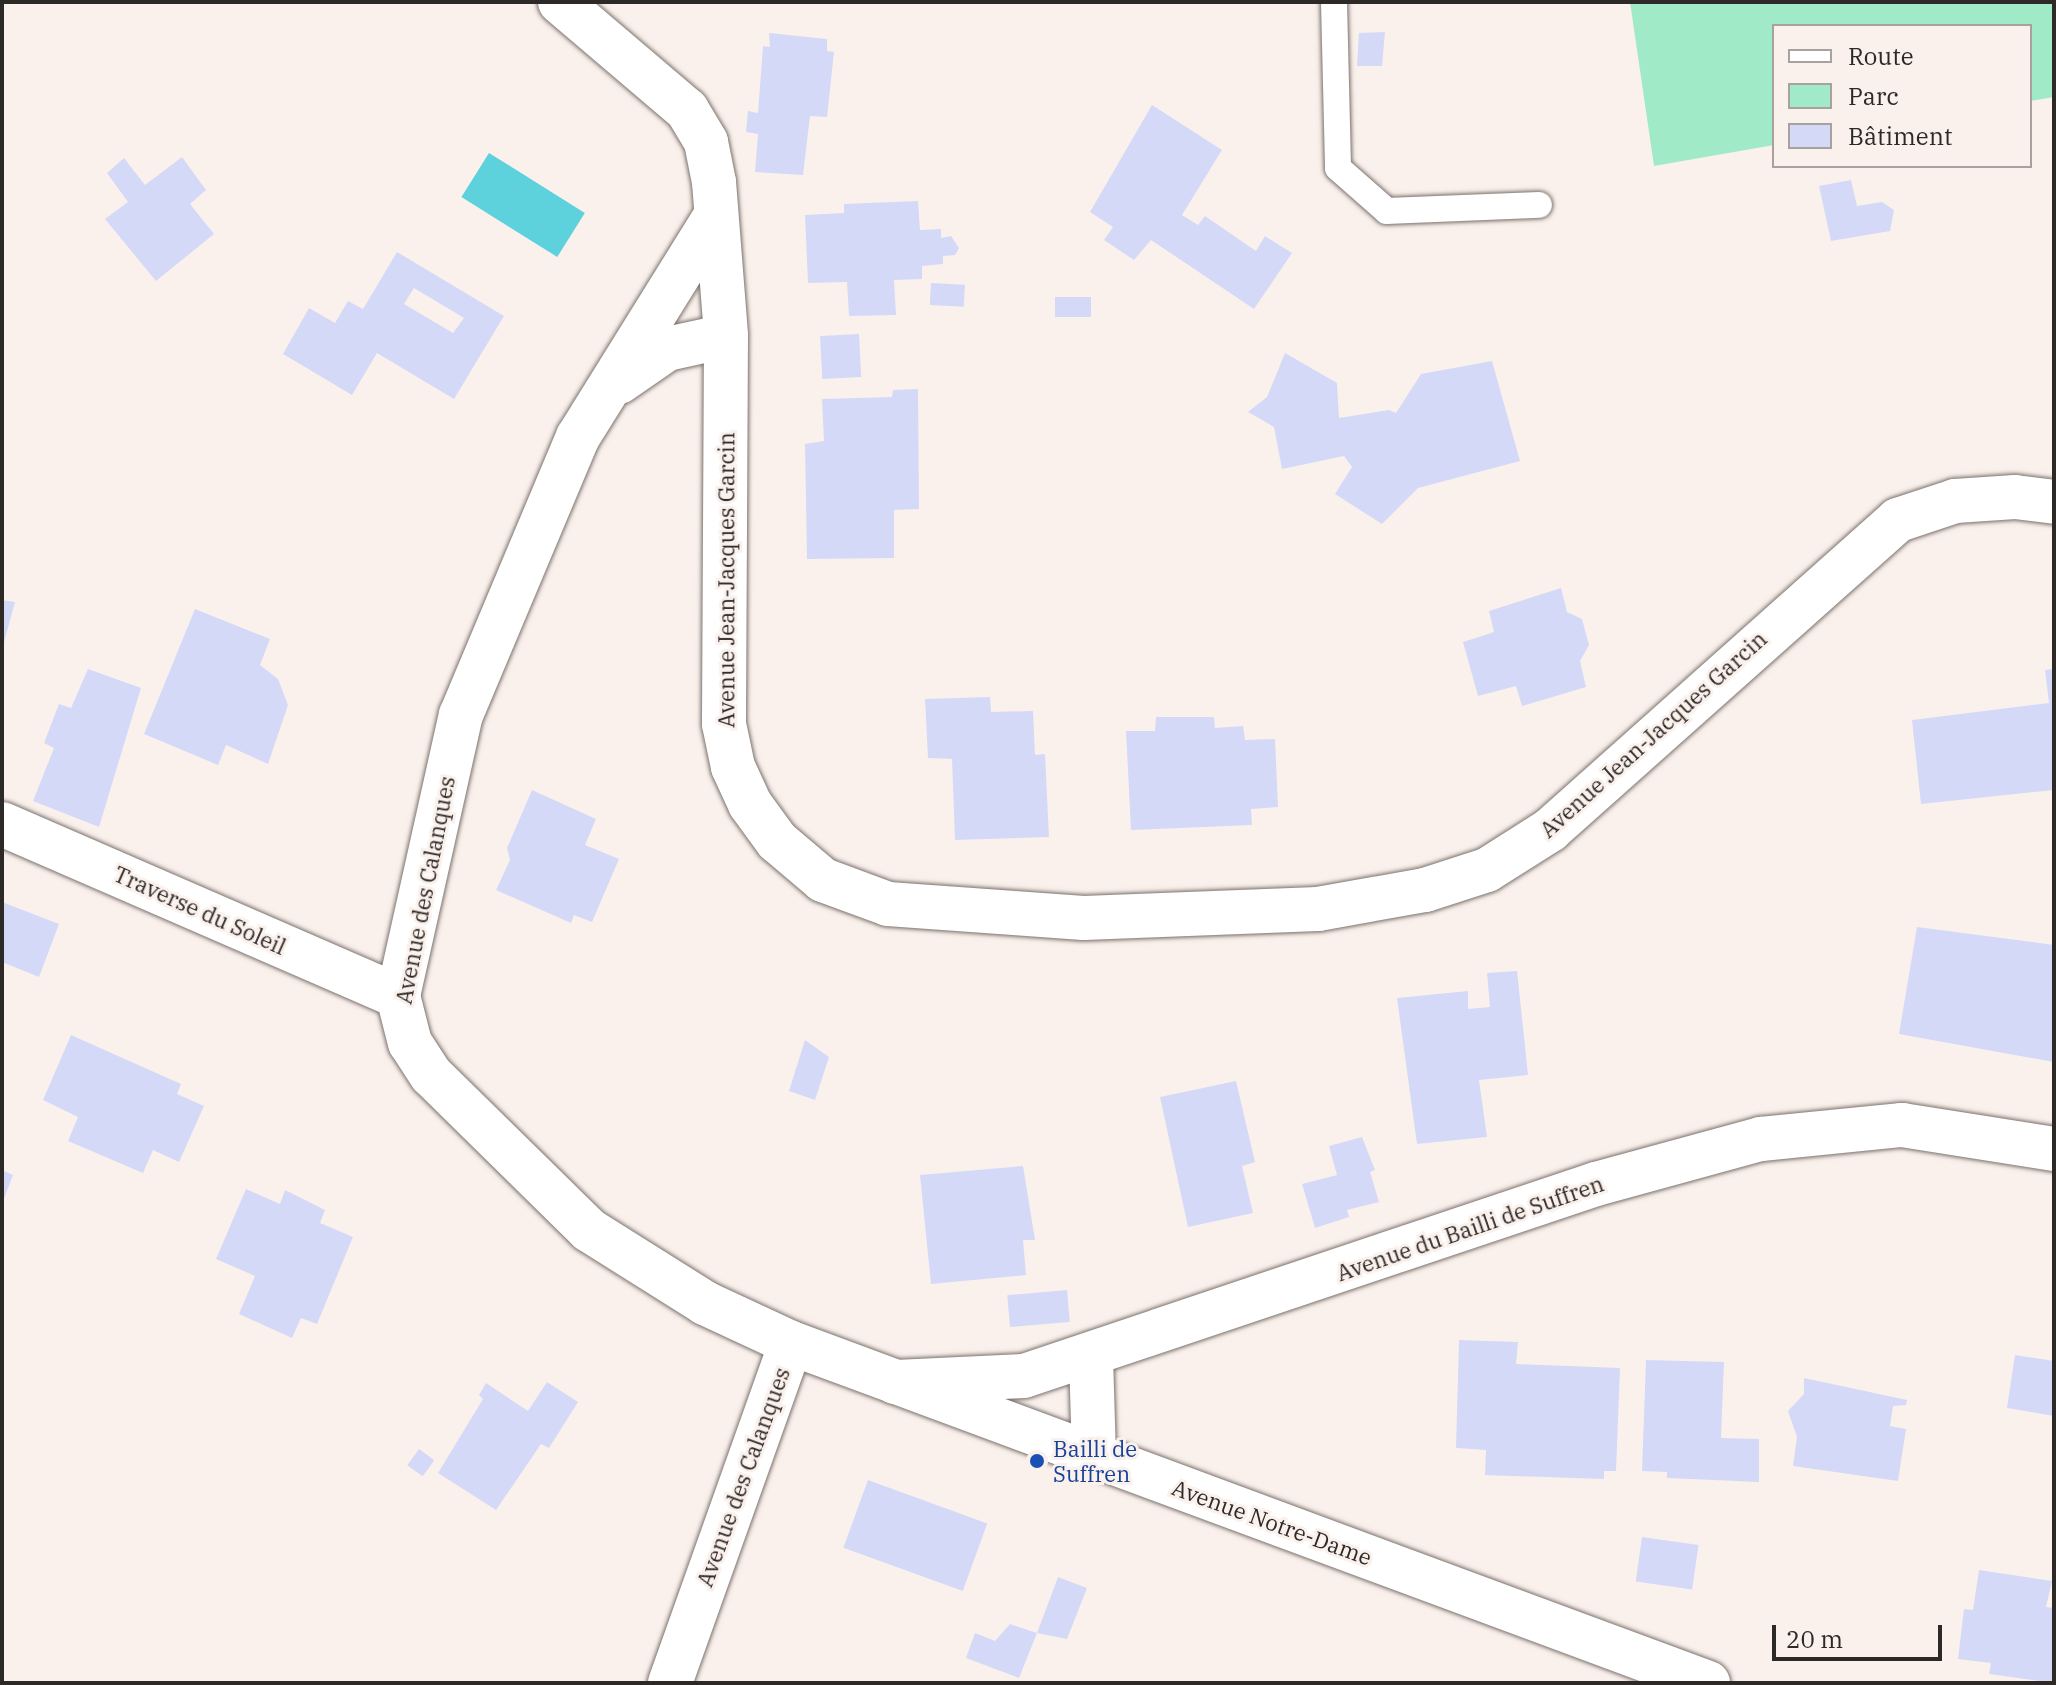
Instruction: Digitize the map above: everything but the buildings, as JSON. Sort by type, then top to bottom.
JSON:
[{"type":"street","points":[[560,2],[687,110],[706,142],[716,215]]},
{"type":"street","name":"Avenue Jean-Jacques Garcin","points":[[716,215],[726,336],[724,724],[733,767],[750,804],[777,841],[823,880],[888,904],[1084,918],[1318,909],[1425,890],[1487,870],[1550,830],[1898,520],[1955,501],[2015,497],[2054,502]]},
{"type":"street","name":"Avenue des Calanques","points":[[670,1683],[791,1343],[705,1303],[589,1230],[431,1075],[410,1043],[398,996],[461,715],[578,437],[716,215]]},
{"type":"street","name":"Avenue des Calanques","points":[[605,394],[667,349],[726,336]]},
{"type":"street","name":"Traverse du Soleil","points":[[2,824],[398,996]]},
{"type":"street","name":"Avenue du Bailli de Suffren","points":[[895,1382],[1024,1376],[1596,1184],[1761,1139],[1902,1125],[2054,1149]]},
{"type":"street","name":"Avenue Notre-Dame","points":[[791,1343],[1708,1683]]},
{"type":"street","points":[[1091,1356],[1094,1455]]},
{"type":"lane","points":[[1334,2],[1338,168],[1387,211],[1539,205]]},
{"type":"green space","points":[[1630,2],[2054,2],[2054,97],[2032,101],[2032,24],[1772,24],[1772,145],[1654,166]]},
{"type":"water","points":[[489,153],[585,213],[557,257],[461,197]]},
{"type":"place","name":"Bailli de Suffren","points":[[1037,1461]]}]
